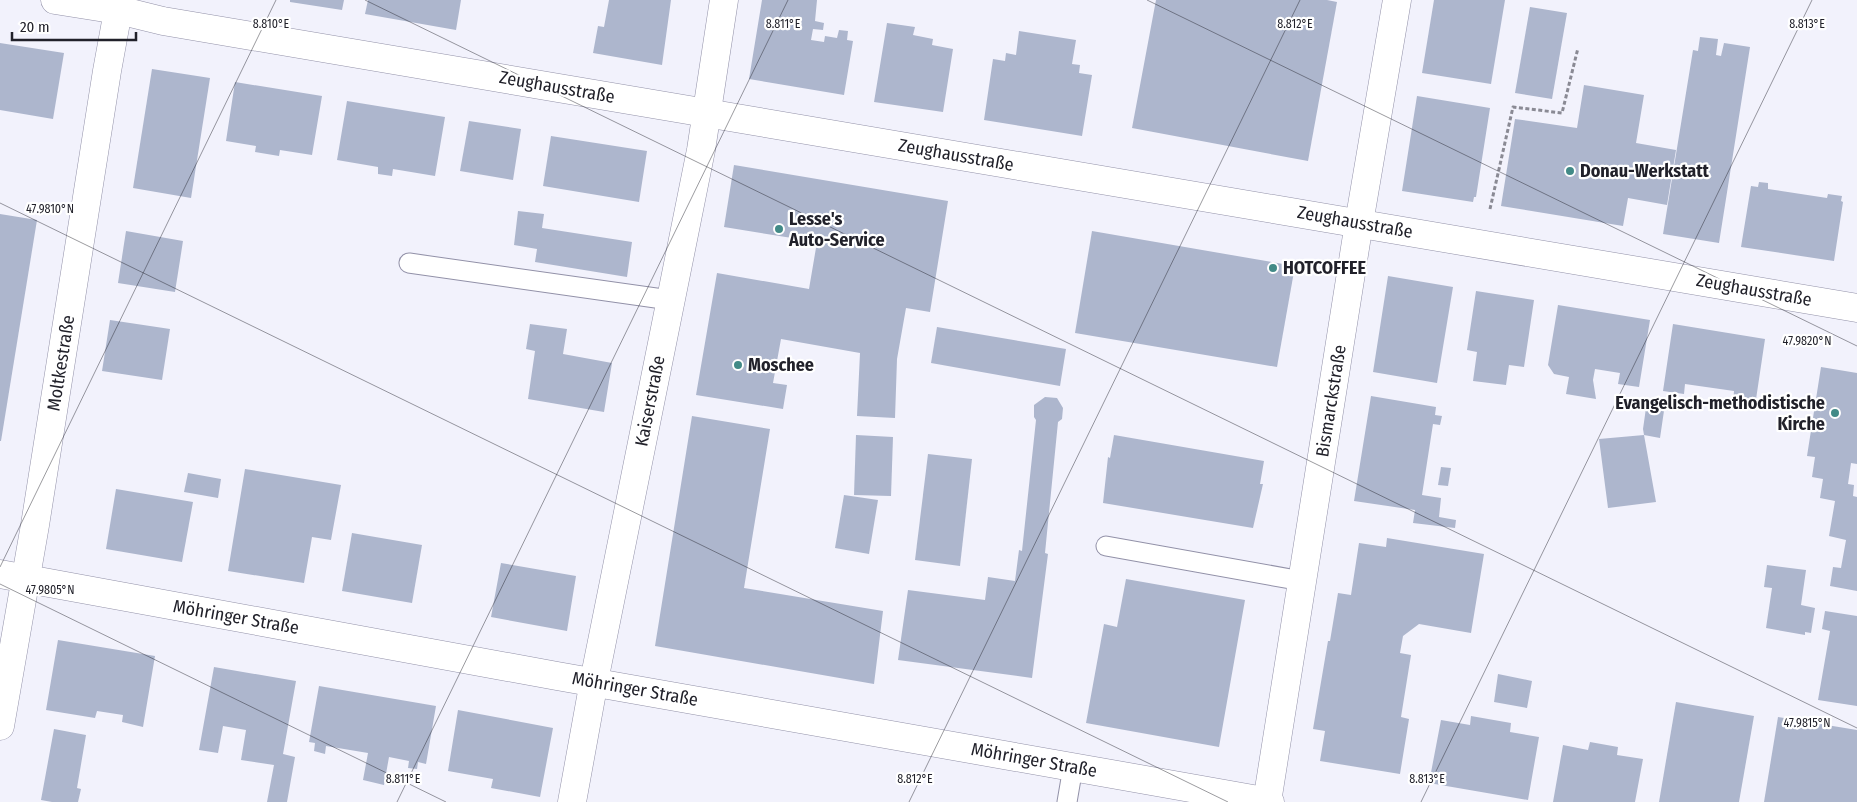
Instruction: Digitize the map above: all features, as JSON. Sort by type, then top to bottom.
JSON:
[{"type":"street","name":"Zeughausstraße","points":[[55,0],[119,5],[164,21],[1857,308]]},
{"type":"street","name":"Kaiserstraße","points":[[572,802],[594,681],[700,150],[724,0]]},
{"type":"street","name":"Bismarckstraße","points":[[1268,802],[1359,223],[1397,0]]},
{"type":"street","name":"Moltkestraße","points":[[0,726],[12,576],[35,524],[119,5]]},
{"type":"street","name":"Möhringer Straße","points":[[12,576],[1268,802]]},
{"type":"lane","points":[[410,263],[670,300]]},
{"type":"lane","points":[[1106,546],[1302,581]]},
{"type":"lane","points":[[1067,802],[1073,767]]},
{"type":"path","points":[[1482,244],[1513,107],[1562,113],[1578,48]]},
{"type":"building","points":[[290,0],[344,0],[342,10],[290,2]]},
{"type":"building","points":[[368,0],[461,0],[456,30],[365,14]]},
{"type":"building","points":[[609,0],[671,0],[662,65],[593,53],[598,26],[604,27]]},
{"type":"building","points":[[762,0],[817,0],[815,21],[824,23],[823,30],[813,29],[811,40],[824,42],[825,36],[837,38],[839,30],[848,31],[847,40],[853,41],[844,95],[749,79]]},
{"type":"building","points":[[1156,0],[1327,0],[1337,2],[1308,161],[1132,128]]},
{"type":"building","points":[[1434,0],[1505,0],[1491,84],[1422,73]]},
{"type":"building","points":[[1530,7],[1567,13],[1552,99],[1515,93]]},
{"type":"building","points":[[887,23],[915,27],[913,35],[933,39],[932,45],[953,49],[943,112],[874,102]]},
{"type":"building","points":[[1019,31],[1076,40],[1072,64],[1080,65],[1079,73],[1092,75],[1082,136],[984,120],[993,59],[1005,61],[1006,53],[1016,55]]},
{"type":"building","points":[[1700,37],[1718,39],[1716,55],[1721,56],[1724,43],[1750,47],[1719,243],[1663,234],[1693,50],[1698,51]]},
{"type":"building","points":[[0,43],[64,53],[53,119],[0,110]]},
{"type":"building","points":[[152,69],[210,78],[191,198],[133,188]]},
{"type":"building","points":[[235,82],[322,96],[312,155],[280,150],[279,156],[255,152],[256,146],[226,141]]},
{"type":"building","name":"Donau-Werkstatt","points":[[1584,85],[1644,95],[1636,143],[1676,150],[1667,205],[1628,198],[1623,226],[1501,206],[1515,119],[1577,128]]},
{"type":"building","points":[[1417,96],[1490,108],[1476,197],[1474,197],[1473,202],[1402,191]]},
{"type":"building","points":[[347,101],[445,117],[435,176],[393,169],[392,176],[378,174],[378,167],[337,160]]},
{"type":"building","points":[[469,121],[521,129],[513,180],[460,171]]},
{"type":"building","points":[[551,136],[647,151],[639,202],[543,186]]},
{"type":"building","points":[[734,165],[948,201],[930,312],[906,308],[897,359],[895,418],[857,416],[860,353],[781,339],[773,383],[787,385],[783,409],[696,395],[717,273],[809,289],[817,242],[724,227]]},
{"type":"building","points":[[1759,182],[1768,183],[1768,189],[1827,198],[1828,194],[1842,196],[1841,201],[1843,202],[1834,261],[1741,247],[1751,186],[1758,187]]},
{"type":"building","points":[[518,211],[544,214],[542,228],[632,242],[627,277],[535,262],[537,249],[514,245]]},
{"type":"building","points":[[0,214],[37,220],[1,441],[0,441]]},
{"type":"building","points":[[126,231],[183,241],[175,292],[118,283]]},
{"type":"building","points":[[1092,231],[1295,266],[1277,367],[1075,333]]},
{"type":"building","points":[[1388,276],[1453,287],[1437,383],[1373,372]]},
{"type":"building","points":[[1476,291],[1534,300],[1524,367],[1509,365],[1506,385],[1473,381],[1477,352],[1467,350]]},
{"type":"building","points":[[1558,305],[1650,320],[1639,387],[1618,384],[1620,373],[1595,369],[1593,380],[1596,399],[1566,394],[1569,377],[1554,374],[1548,365]]},
{"type":"building","points":[[110,320],[170,329],[162,380],[102,371]]},
{"type":"building","points":[[530,324],[567,329],[563,354],[612,363],[604,412],[528,399],[535,351],[526,349]]},
{"type":"building","points":[[1673,324],[1765,339],[1755,406],[1733,403],[1734,391],[1685,384],[1684,394],[1663,391]]},
{"type":"building","points":[[937,327],[1066,349],[1060,386],[931,363]]},
{"type":"building","points":[[1821,367],[1857,373],[1857,464],[1851,463],[1848,484],[1854,485],[1853,496],[1857,497],[1857,591],[1830,586],[1833,567],[1841,568],[1846,540],[1829,536],[1835,501],[1820,498],[1823,479],[1812,477],[1815,457],[1807,456]]},
{"type":"building","points":[[1371,396],[1436,407],[1435,415],[1442,416],[1440,425],[1433,424],[1422,495],[1441,498],[1439,517],[1456,520],[1455,528],[1413,523],[1415,510],[1354,501]]},
{"type":"building","points":[[1045,397],[1057,398],[1063,408],[1062,419],[1058,422],[1045,553],[1048,554],[1032,678],[898,660],[908,590],[985,600],[988,577],[1015,581],[1019,550],[1022,551],[1036,420],[1034,417],[1034,405]]},
{"type":"building","points":[[1647,401],[1665,404],[1660,438],[1644,435],[1643,429]]},
{"type":"building","points":[[692,416],[770,429],[744,588],[883,611],[874,684],[655,646]]},
{"type":"building","points":[[856,435],[893,437],[891,496],[854,495]]},
{"type":"building","points":[[1114,435],[1264,461],[1260,484],[1263,484],[1253,528],[1103,503],[1108,457],[1110,458]]},
{"type":"building","points":[[1644,435],[1656,502],[1608,508],[1599,439]]},
{"type":"building","points":[[928,454],[972,459],[960,566],[915,560]]},
{"type":"building","points":[[1441,467],[1451,468],[1448,486],[1438,485]]},
{"type":"building","points":[[245,469],[341,485],[331,540],[312,537],[304,583],[228,571]]},
{"type":"building","points":[[188,473],[221,479],[218,498],[184,492]]},
{"type":"building","points":[[116,489],[193,502],[182,562],[106,549]]},
{"type":"building","points":[[844,495],[878,500],[869,554],[835,548]]},
{"type":"building","points":[[352,533],[422,545],[412,603],[342,591]]},
{"type":"building","points":[[1387,538],[1484,554],[1471,633],[1419,624],[1403,636],[1400,653],[1411,655],[1401,717],[1409,719],[1400,774],[1320,761],[1325,731],[1313,729],[1338,593],[1351,595],[1359,543],[1386,547]]},
{"type":"building","points":[[501,563],[576,576],[567,631],[491,617]]},
{"type":"building","points":[[1767,565],[1806,570],[1801,605],[1815,608],[1811,633],[1805,632],[1805,635],[1766,628],[1772,588],[1764,587]]},
{"type":"building","points":[[1126,579],[1245,600],[1219,747],[1086,723],[1104,624],[1117,627]]},
{"type":"building","points":[[1825,611],[1857,616],[1857,706],[1818,700],[1830,631],[1822,629]]},
{"type":"building","points":[[58,640],[155,656],[143,727],[122,722],[123,715],[97,711],[95,718],[46,710]]},
{"type":"building","points":[[214,667],[296,681],[283,754],[295,757],[287,802],[267,802],[274,765],[241,760],[246,730],[223,726],[218,753],[199,750]]},
{"type":"building","points":[[1498,674],[1532,681],[1527,708],[1494,702]]},
{"type":"building","points":[[319,686],[436,706],[426,764],[418,762],[417,769],[408,768],[409,761],[389,757],[384,785],[363,780],[368,753],[326,746],[325,754],[314,751],[315,743],[309,742]]},
{"type":"building","points":[[1676,702],[1754,716],[1739,802],[1659,802]]},
{"type":"building","points":[[458,710],[553,728],[540,797],[491,788],[493,779],[448,771]]},
{"type":"building","points":[[1471,716],[1511,723],[1510,732],[1539,737],[1528,800],[1429,783],[1441,720],[1470,725]]},
{"type":"building","points":[[1778,717],[1857,730],[1857,802],[1764,802]]},
{"type":"building","points":[[54,729],[86,735],[77,788],[81,789],[78,802],[41,800]]},
{"type":"building","points":[[1590,742],[1618,747],[1617,755],[1643,759],[1635,802],[1553,802],[1563,745],[1588,750]]},
{"type":"place","name":"Donau-Werkstatt","points":[[1570,171]]},
{"type":"place","name":"Lesse's Auto-Service","points":[[779,229]]},
{"type":"place","name":"HOTCOFFEE","points":[[1273,268]]},
{"type":"place","name":"Moschee","points":[[738,365]]},
{"type":"place","name":"Evangelisch-methodistische Kirche","points":[[1835,413]]}]
